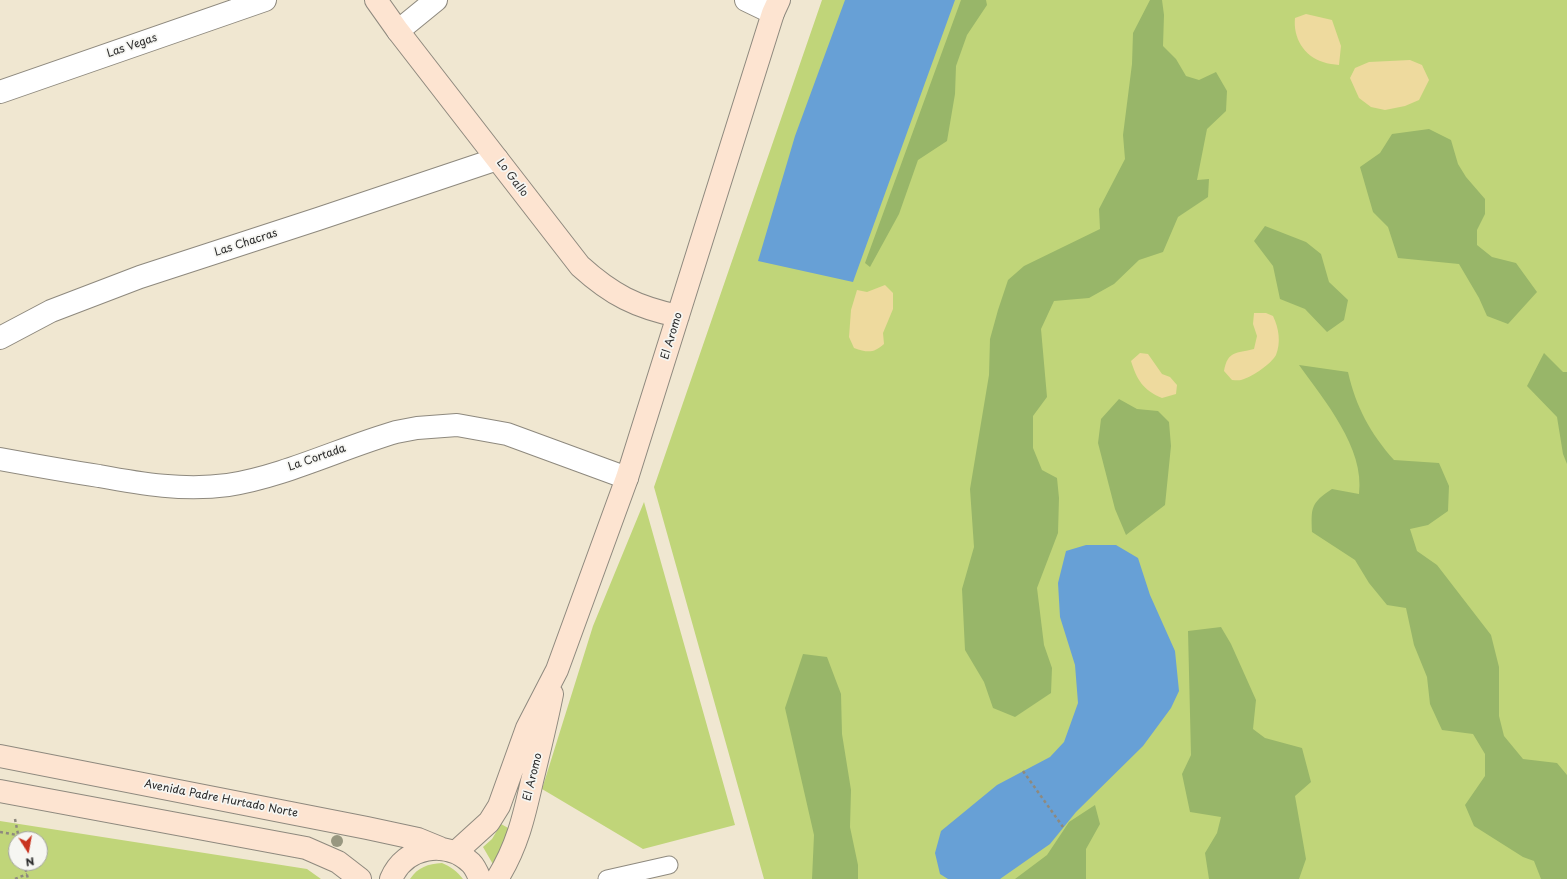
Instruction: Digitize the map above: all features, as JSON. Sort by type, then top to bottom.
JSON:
[{"type":"street","name":"Las Vegas","points":[[0,92],[265,0]]},
{"type":"street","name":"Lo Gallo","points":[[376,0],[398,31],[580,266],[598,282],[618,296],[657,312],[678,316]]},
{"type":"street","points":[[398,31],[436,0]]},
{"type":"street","points":[[746,0],[776,7]]},
{"type":"street","name":"El Aromo","points":[[448,850],[489,822],[499,806],[527,728],[557,670],[627,478],[776,7]]},
{"type":"street","name":"Las Chacras","points":[[0,338],[51,311],[140,277],[318,219],[497,158]]},
{"type":"street","name":"La Cortada","points":[[0,459],[172,488],[228,485],[255,480],[396,432],[418,428],[457,425],[507,434],[627,478]]},
{"type":"street","name":"El Aromo","points":[[497,879],[510,854],[520,829],[545,732],[557,670]]},
{"type":"street","name":"Avenida Padre Hurtado Norte","points":[[0,756],[418,839],[448,850],[472,864],[480,879]]},
{"type":"street","points":[[0,791],[306,848],[338,862],[360,879]]},
{"type":"street","points":[[392,879],[400,865],[411,855],[425,849],[448,850]]},
{"type":"lane","points":[[607,879],[669,865]]},
{"type":"path","points":[[1023,771],[1064,828]]},
{"type":"path","points":[[26,871],[28,879]]},
{"type":"path","points":[[15,879],[27,874]]},
{"type":"green space","points":[[822,0],[1567,0],[1567,879],[764,879],[654,487]]},
{"type":"green space","points":[[961,0],[986,0],[987,5],[967,35],[956,66],[955,94],[947,141],[918,160],[899,214],[870,267],[865,263]]},
{"type":"green space","points":[[1150,0],[1162,0],[1164,15],[1163,46],[1176,59],[1186,76],[1199,80],[1216,72],[1227,91],[1226,111],[1207,129],[1197,180],[1209,179],[1208,197],[1178,217],[1163,252],[1139,260],[1114,284],[1089,298],[1054,301],[1041,329],[1047,397],[1033,416],[1033,448],[1042,470],[1057,478],[1059,498],[1058,533],[1037,588],[1044,645],[1052,668],[1051,693],[1015,717],[993,708],[984,682],[965,650],[962,589],[974,547],[970,489],[989,375],[990,339],[1008,280],[1024,266],[1100,229],[1099,209],[1125,159],[1123,135],[1132,64],[1133,33]]},
{"type":"green space","points":[[1429,129],[1451,140],[1458,164],[1466,177],[1485,199],[1485,214],[1477,230],[1477,245],[1492,257],[1516,263],[1537,292],[1508,324],[1487,316],[1479,298],[1459,264],[1398,258],[1388,227],[1373,212],[1360,167],[1380,153],[1392,134]]},
{"type":"green space","points":[[1265,226],[1306,242],[1321,254],[1329,282],[1348,300],[1344,320],[1327,332],[1305,309],[1280,299],[1273,266],[1254,241]]},
{"type":"green space","points":[[1544,353],[1563,372],[1567,372],[1567,464],[1563,454],[1557,417],[1527,386]]},
{"type":"green space","points":[[1299,365],[1348,372],[1355,397],[1365,419],[1385,450],[1394,460],[1439,463],[1449,486],[1448,511],[1428,525],[1410,529],[1417,551],[1437,565],[1491,635],[1499,667],[1499,716],[1504,736],[1523,759],[1557,763],[1567,775],[1567,879],[1541,879],[1534,861],[1523,857],[1474,826],[1465,805],[1485,776],[1485,754],[1473,734],[1442,730],[1430,704],[1427,677],[1414,645],[1406,608],[1387,605],[1369,583],[1355,560],[1312,532],[1312,511],[1316,502],[1332,489],[1359,494],[1359,477],[1356,459],[1341,425]]},
{"type":"green space","points":[[1119,399],[1137,409],[1158,411],[1169,422],[1171,446],[1165,505],[1126,535],[1115,509],[1098,443],[1101,419]]},
{"type":"green space","points":[[644,502],[735,825],[643,849],[542,789],[593,626]]},
{"type":"green space","points":[[1221,627],[1231,644],[1256,700],[1253,729],[1265,738],[1302,748],[1311,782],[1295,796],[1306,859],[1299,879],[1209,879],[1205,853],[1217,833],[1221,817],[1190,812],[1182,774],[1191,755],[1188,631]]},
{"type":"green space","points":[[803,654],[827,657],[841,694],[842,734],[851,790],[850,827],[858,865],[858,879],[812,879],[814,835],[785,708]]},
{"type":"green space","points":[[1095,805],[1100,824],[1086,849],[1086,879],[1015,879],[1047,855],[1069,822]]},
{"type":"green space","points":[[0,821],[307,869],[321,879],[0,879]]},
{"type":"green space","points":[[501,824],[510,829],[494,866],[483,847],[492,839]]},
{"type":"green space","points":[[442,863],[454,870],[463,879],[410,879],[416,872],[424,867]]},
{"type":"sand","points":[[1306,14],[1332,20],[1341,46],[1339,65],[1316,59],[1305,51],[1301,45],[1296,32],[1295,18]]},
{"type":"sand","points":[[1410,60],[1422,65],[1429,80],[1419,100],[1405,106],[1385,110],[1371,107],[1359,98],[1350,78],[1355,68],[1369,62]]},
{"type":"sand","points":[[885,285],[893,293],[893,309],[883,333],[884,344],[874,351],[863,351],[854,348],[849,337],[851,310],[857,290],[867,292]]},
{"type":"sand","points":[[1254,313],[1266,313],[1273,316],[1277,325],[1279,336],[1278,350],[1274,358],[1257,372],[1242,380],[1232,380],[1224,371],[1228,359],[1234,354],[1254,349],[1257,336],[1253,324]]},
{"type":"sand","points":[[1140,353],[1148,354],[1162,374],[1170,377],[1177,385],[1176,394],[1162,398],[1145,388],[1138,379],[1131,361]]},
{"type":"water","points":[[845,0],[955,0],[853,282],[758,261],[795,136]]},
{"type":"water","points":[[1086,545],[1116,545],[1138,558],[1150,595],[1175,651],[1179,691],[1171,708],[1143,746],[1076,812],[1050,844],[1000,879],[948,879],[940,874],[935,853],[941,831],[997,785],[1050,757],[1064,742],[1078,703],[1075,665],[1060,617],[1058,583],[1066,551]]}]
